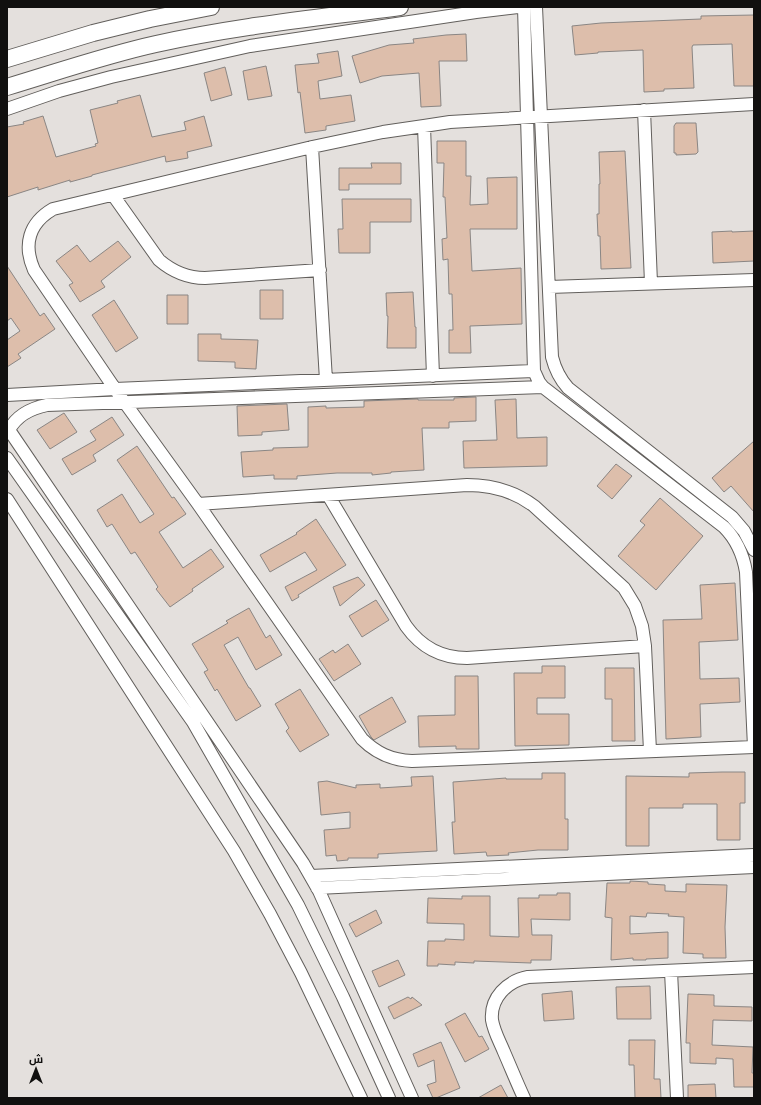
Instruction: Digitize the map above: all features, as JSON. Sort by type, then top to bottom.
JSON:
[{"type":"street","points":[[7,59],[92,33],[143,20],[210,7]]},
{"type":"street","points":[[7,86],[100,58],[170,41],[245,28],[400,7]]},
{"type":"street","points":[[7,109],[111,77],[250,46],[518,7]]},
{"type":"street","points":[[524,7],[527,117],[530,242],[534,371],[543,387],[607,435],[729,532],[738,546],[745,563],[751,616],[754,747],[412,761],[392,758],[377,752],[362,739],[198,504],[115,389],[34,270],[28,255],[28,247],[31,232],[35,224],[46,213],[53,209],[312,147],[383,132],[450,122],[527,117],[541,116],[754,104]]},
{"type":"street","points":[[536,7],[552,357],[554,366],[562,382],[574,393],[732,517],[751,536],[754,550]]},
{"type":"street","points":[[644,110],[651,284]]},
{"type":"street","points":[[424,126],[433,376]]},
{"type":"street","points":[[312,147],[326,380]]},
{"type":"street","points":[[113,195],[159,260],[169,268],[189,277],[206,278],[320,270]]},
{"type":"street","points":[[530,242],[547,242]]},
{"type":"street","points":[[549,287],[754,280]]},
{"type":"street","points":[[7,395],[534,371]]},
{"type":"street","points":[[239,384],[240,398]]},
{"type":"street","points":[[412,1098],[311,876],[203,714],[8,429],[24,414],[47,405],[124,401],[543,387]]},
{"type":"street","points":[[7,458],[193,722],[298,905],[343,997],[389,1098]]},
{"type":"street","points":[[198,504],[478,485],[489,486],[518,496],[534,506],[624,588],[633,601],[642,626],[645,646],[650,751]]},
{"type":"street","points":[[328,495],[406,626],[418,641],[435,652],[452,657],[467,658],[645,646]]},
{"type":"street","points":[[7,499],[234,850],[294,960],[361,1098]]},
{"type":"street","points":[[193,722],[203,714]]},
{"type":"street","points":[[311,876],[754,855]]},
{"type":"street","points":[[317,888],[754,867]]},
{"type":"street","points":[[524,1098],[493,1026],[492,1012],[496,999],[504,988],[515,981],[528,977],[754,967]]},
{"type":"street","points":[[671,971],[677,1098]]},
{"type":"building","points":[[754,15],[754,86],[734,86],[732,44],[693,45],[694,88],[664,89],[664,91],[644,92],[643,50],[598,52],[575,55],[572,26],[601,23],[701,19],[701,16]]},
{"type":"building","points":[[466,34],[467,61],[439,61],[441,106],[421,107],[419,73],[382,76],[360,83],[352,56],[389,45],[414,43],[413,39]]},
{"type":"building","points":[[338,51],[342,76],[318,81],[320,99],[351,95],[355,121],[326,126],[326,130],[305,133],[295,65],[319,63],[317,54]]},
{"type":"building","points":[[266,66],[272,96],[248,100],[243,71]]},
{"type":"building","points":[[225,67],[232,95],[211,101],[204,73]]},
{"type":"building","points":[[140,95],[152,137],[186,130],[184,122],[204,116],[212,146],[187,152],[188,158],[166,162],[165,156],[70,182],[70,180],[38,190],[38,187],[7,197],[7,127],[24,124],[23,122],[43,116],[56,157],[96,146],[95,144],[98,143],[90,110],[118,103],[117,101]]},
{"type":"building","points":[[676,123],[696,123],[698,152],[696,154],[676,155],[676,153],[674,153],[674,126]]},
{"type":"building","points":[[437,141],[466,141],[466,176],[471,176],[470,205],[488,204],[487,178],[517,177],[517,229],[470,229],[472,271],[521,268],[522,324],[470,326],[471,353],[449,353],[449,330],[453,330],[452,294],[449,294],[448,259],[443,260],[442,239],[447,238],[445,197],[443,197],[444,163],[437,163]]},
{"type":"building","points":[[625,151],[631,268],[601,269],[600,236],[598,236],[597,214],[599,214],[600,184],[599,152]]},
{"type":"building","points":[[371,163],[401,163],[401,184],[349,184],[349,190],[339,190],[339,168],[372,168]]},
{"type":"building","points":[[342,199],[411,199],[411,222],[370,222],[370,253],[339,253],[338,229],[343,229]]},
{"type":"building","points":[[754,231],[754,261],[713,263],[712,232]]},
{"type":"building","points":[[118,241],[131,257],[101,281],[105,287],[80,302],[69,285],[73,283],[56,261],[77,245],[90,262]]},
{"type":"building","points":[[7,266],[40,316],[44,313],[55,329],[18,354],[21,358],[7,367],[7,340],[20,331],[11,318],[7,321]]},
{"type":"building","points":[[260,290],[283,290],[283,319],[260,319]]},
{"type":"building","points":[[413,292],[416,348],[387,348],[388,316],[386,293]]},
{"type":"building","points":[[167,295],[188,295],[188,324],[167,324]]},
{"type":"building","points":[[114,300],[138,338],[116,352],[92,315]]},
{"type":"building","points":[[198,334],[221,334],[221,339],[258,340],[256,369],[235,368],[235,362],[198,361]]},
{"type":"building","points":[[476,397],[476,421],[449,422],[449,428],[422,428],[424,470],[372,475],[372,473],[337,473],[297,476],[297,479],[274,479],[274,475],[243,477],[241,452],[273,450],[273,448],[308,447],[308,407],[364,407],[364,401],[418,399],[454,400],[454,398]]},
{"type":"building","points":[[516,399],[517,438],[547,437],[547,466],[464,468],[463,441],[497,440],[495,400]]},
{"type":"building","points":[[287,404],[289,430],[262,432],[262,435],[238,436],[237,406]]},
{"type":"building","points":[[64,413],[77,432],[50,449],[37,430]]},
{"type":"building","points":[[112,417],[124,435],[93,455],[96,461],[72,475],[62,459],[96,440],[90,431]]},
{"type":"building","points":[[754,441],[754,512],[731,486],[724,492],[712,478]]},
{"type":"building","points":[[137,446],[172,498],[174,497],[186,514],[159,532],[183,568],[211,549],[224,567],[192,589],[193,591],[170,607],[156,589],[158,587],[135,552],[131,554],[112,524],[107,527],[97,510],[122,494],[140,523],[154,514],[117,460]]},
{"type":"building","points":[[616,464],[632,476],[612,499],[597,486]]},
{"type":"building","points":[[660,498],[703,536],[656,590],[618,556],[645,525],[640,521]]},
{"type":"building","points":[[316,519],[346,565],[298,595],[299,597],[292,601],[285,587],[317,570],[305,552],[270,572],[260,555],[297,534],[296,533]]},
{"type":"building","points":[[358,577],[365,585],[340,606],[333,587]]},
{"type":"building","points":[[735,583],[738,640],[699,642],[700,679],[739,678],[740,702],[700,704],[701,737],[666,739],[663,620],[702,619],[700,585]]},
{"type":"building","points":[[376,600],[389,620],[362,637],[349,616]]},
{"type":"building","points":[[249,608],[266,638],[270,635],[282,655],[256,670],[238,637],[224,645],[261,706],[236,721],[217,689],[215,691],[204,672],[208,670],[192,644],[228,623],[226,621]]},
{"type":"building","points":[[348,644],[361,664],[334,681],[319,659],[333,650],[335,653]]},
{"type":"building","points":[[542,666],[565,666],[565,698],[537,698],[537,714],[569,714],[569,745],[515,746],[514,673],[542,673]]},
{"type":"building","points":[[605,668],[634,668],[635,741],[612,741],[612,699],[605,699]]},
{"type":"building","points":[[455,676],[478,676],[479,749],[456,749],[456,746],[419,747],[418,716],[455,715]]},
{"type":"building","points":[[300,689],[329,735],[300,752],[286,731],[289,728],[275,704]]},
{"type":"building","points":[[392,697],[406,722],[374,740],[359,716]]},
{"type":"building","points":[[745,772],[745,803],[740,803],[740,840],[717,840],[717,804],[683,804],[683,808],[649,808],[649,846],[626,846],[626,776],[689,777],[689,773]]},
{"type":"building","points":[[542,773],[565,773],[565,819],[568,819],[568,850],[538,850],[508,853],[509,855],[487,856],[486,852],[454,854],[452,822],[455,822],[453,782],[506,778],[542,779]]},
{"type":"building","points":[[433,776],[437,851],[378,854],[378,858],[348,858],[348,860],[337,861],[336,855],[326,856],[324,830],[350,828],[350,812],[321,815],[318,782],[327,781],[356,788],[356,785],[380,784],[380,788],[412,786],[411,777]]},
{"type":"building","points":[[630,881],[665,885],[665,891],[686,892],[686,884],[727,885],[725,927],[726,958],[703,958],[703,954],[683,953],[684,917],[668,916],[669,914],[647,913],[646,917],[630,916],[630,934],[668,932],[668,958],[633,960],[633,958],[611,960],[612,918],[605,917],[607,883],[630,883]]},
{"type":"building","points":[[557,893],[570,893],[570,920],[531,919],[532,935],[552,935],[551,960],[531,960],[531,963],[474,961],[474,963],[455,962],[455,965],[438,964],[438,966],[427,966],[428,941],[445,941],[445,939],[464,940],[464,924],[427,923],[428,898],[462,899],[462,896],[490,896],[490,936],[519,937],[518,898],[539,898],[539,895],[557,895]]},
{"type":"building","points":[[376,910],[382,923],[356,937],[349,924]]},
{"type":"building","points":[[398,960],[405,975],[379,987],[372,971]]},
{"type":"building","points":[[650,986],[651,1019],[617,1019],[616,987]]},
{"type":"building","points":[[572,991],[574,1019],[544,1021],[542,994]]},
{"type":"building","points":[[688,994],[714,995],[714,1006],[752,1007],[752,1021],[713,1020],[712,1045],[753,1047],[752,1073],[754,1073],[754,1087],[734,1087],[733,1059],[716,1058],[716,1064],[690,1063],[690,1043],[686,1043]]},
{"type":"building","points":[[408,997],[411,999],[412,997],[422,1005],[394,1019],[388,1007]]},
{"type":"building","points":[[465,1013],[479,1037],[482,1036],[489,1049],[465,1062],[445,1024]]},
{"type":"building","points":[[629,1040],[655,1040],[654,1079],[660,1079],[661,1098],[635,1098],[634,1065],[629,1065]]},
{"type":"building","points":[[441,1042],[460,1088],[433,1098],[427,1085],[436,1082],[434,1060],[418,1067],[413,1054]]},
{"type":"building","points":[[715,1084],[716,1098],[688,1098],[688,1085]]},
{"type":"building","points":[[501,1085],[508,1098],[478,1098]]}]
